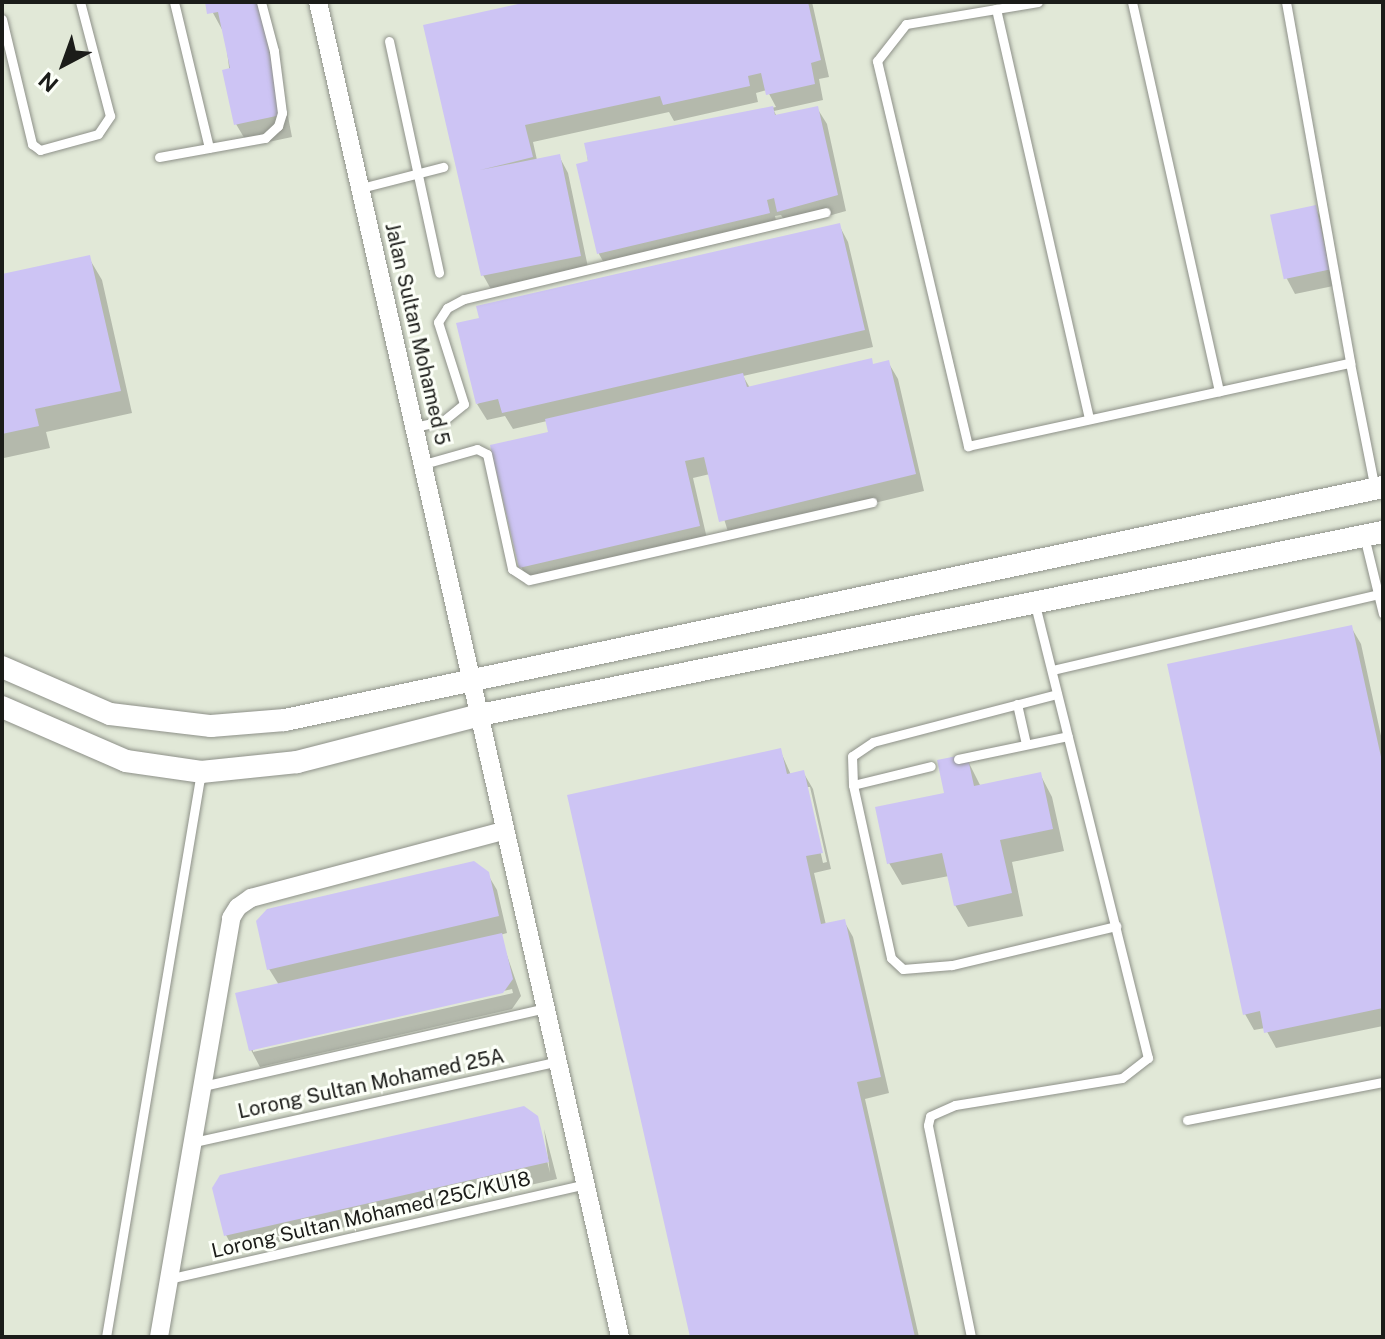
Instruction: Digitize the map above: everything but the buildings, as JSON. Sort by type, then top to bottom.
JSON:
[{"type":"street","name":"Jalan Sultan Mohamed 5","points":[[318,2],[472,676],[503,831],[545,1008],[582,1185],[620,1337]]},
{"type":"street","points":[[2,667],[110,714],[211,726],[285,720],[472,676],[1379,488]]},
{"type":"street","points":[[2,707],[126,761],[201,772],[297,762],[480,715],[1374,534]]},
{"type":"street","points":[[159,1337],[231,918],[238,907],[251,898],[503,831]]},
{"type":"lane","points":[[2,19],[32,144],[40,150],[98,134],[110,116],[80,2]]},
{"type":"lane","points":[[174,2],[209,148]]},
{"type":"lane","points":[[159,157],[265,138],[281,119],[274,51],[261,2]]},
{"type":"lane","points":[[1038,2],[906,24],[877,61],[968,446],[1350,363]]},
{"type":"lane","points":[[1132,2],[1219,391]]},
{"type":"lane","points":[[1286,2],[1350,363],[1379,488]]},
{"type":"lane","points":[[996,9],[1089,419]]},
{"type":"lane","points":[[389,41],[439,273]]},
{"type":"lane","points":[[361,188],[443,167]]},
{"type":"lane","points":[[414,427],[443,421],[464,404],[438,322],[447,308],[464,299],[826,212]]},
{"type":"lane","points":[[424,464],[477,449],[487,454],[512,569],[529,580],[872,502]]},
{"type":"lane","points":[[1374,534],[1378,594],[1383,614]]},
{"type":"lane","points":[[1052,670],[1378,594]]},
{"type":"lane","points":[[971,1337],[928,1125],[930,1116],[955,1105],[1122,1078],[1148,1058],[1035,605]]},
{"type":"lane","points":[[1057,694],[865,745],[851,760],[853,785],[891,958],[898,968],[988,958],[1116,926]]},
{"type":"lane","points":[[1017,704],[1026,744]]},
{"type":"lane","points":[[958,759],[1068,736]]},
{"type":"lane","points":[[853,785],[931,766]]},
{"type":"lane","points":[[106,1337],[201,772]]},
{"type":"lane","points":[[203,1086],[545,1008]]},
{"type":"lane","name":"Lorong Sultan Mohamed 25A","points":[[194,1142],[556,1062]]},
{"type":"lane","points":[[1187,1120],[1383,1082]]},
{"type":"lane","name":"Lorong Sultan Mohamed 25C/KU18","points":[[168,1280],[582,1185]]},
{"type":"shaded area","points":[[2,2],[1383,2],[1383,1337],[2,1337]]}]
